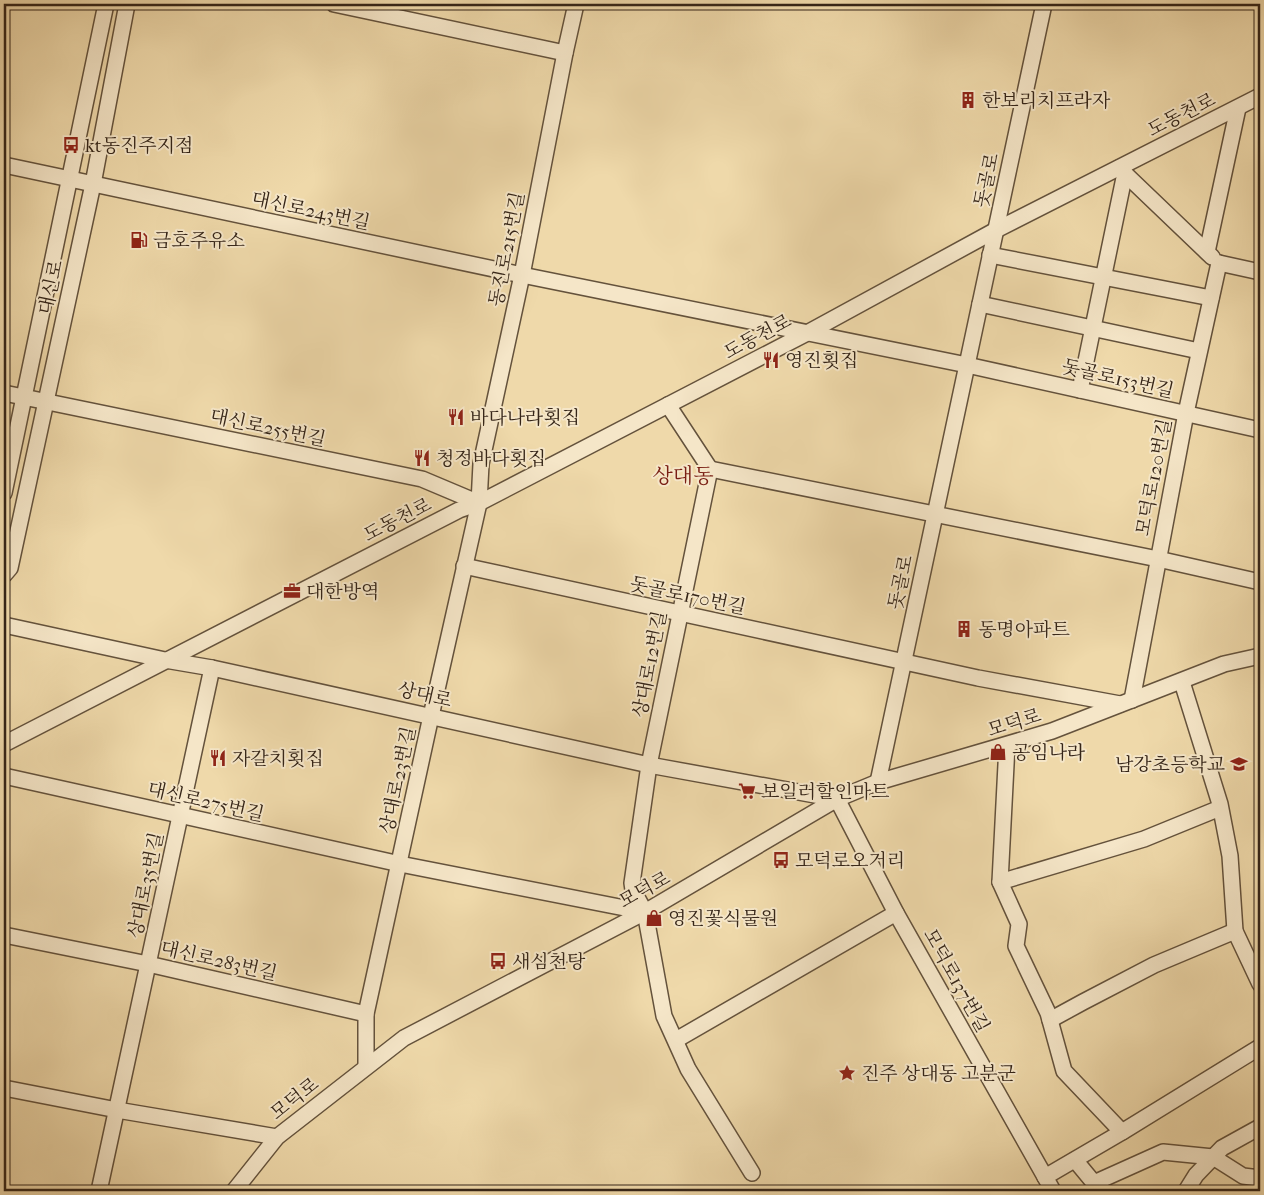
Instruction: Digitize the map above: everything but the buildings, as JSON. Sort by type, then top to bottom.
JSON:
[{"type":"street","name":"대신로","points":[[4,493],[106,4]]},
{"type":"street","name":"대신로","points":[[4,575],[10,568],[93,184],[127,4]]},
{"type":"street","points":[[334,4],[565,52]]},
{"type":"street","name":"동진로215번길","points":[[479,503],[481,464],[522,275],[576,4]]},
{"type":"street","name":"돗골로","points":[[878,782],[1044,4]]},
{"type":"street","name":"도동천로","points":[[4,744],[459,510],[479,503],[668,406],[996,230],[1122,171],[1260,96]]},
{"type":"street","points":[[1207,252],[1238,108]]},
{"type":"street","name":"대신로243번길","points":[[4,164],[522,275]]},
{"type":"street","points":[[1122,171],[1219,263],[1260,272]]},
{"type":"street","points":[[1080,390],[1122,171]]},
{"type":"street","points":[[990,255],[1211,298]]},
{"type":"street","name":"모덕로120번길","points":[[1126,702],[1158,559],[1186,414],[1219,263]]},
{"type":"street","name":"도동천로","points":[[522,275],[809,332]]},
{"type":"street","points":[[980,304],[1199,351]]},
{"type":"street","points":[[809,332],[967,365]]},
{"type":"street","name":"돗골로153번길","points":[[967,365],[1260,430]]},
{"type":"street","name":"대신로255번길","points":[[4,393],[422,479],[479,503]]},
{"type":"street","points":[[668,406],[710,469],[1158,559],[1260,582]]},
{"type":"street","name":"상대로12번길","points":[[710,469],[679,614],[650,765],[632,882],[633,890],[645,912],[664,1016],[688,1069],[752,1173]]},
{"type":"street","name":"상대로23번길","points":[[366,1066],[366,1014],[479,503]]},
{"type":"street","name":"돗골로170번길","points":[[464,566],[904,662]]},
{"type":"street","name":"상대로","points":[[4,625],[165,660],[212,668],[650,765],[837,799]]},
{"type":"street","name":"모덕로","points":[[234,1191],[277,1137],[404,1038],[645,912],[837,799],[878,782],[1052,731],[1182,682],[1224,664],[1260,656]]},
{"type":"street","name":"모덕로","points":[[904,662],[978,678],[1126,702]]},
{"type":"street","name":"상대로35번길","points":[[99,1191],[212,668]]},
{"type":"street","points":[[1182,682],[1220,808],[1230,856],[1234,931],[1260,984]]},
{"type":"street","points":[[1007,745],[1000,882],[1019,924],[1016,946],[1048,1013],[1064,1071],[1122,1132]]},
{"type":"street","name":"대신로275번길","points":[[4,776],[400,864],[645,912]]},
{"type":"street","name":"모덕로137번길","points":[[837,799],[896,912],[1053,1191]]},
{"type":"street","points":[[1000,882],[1144,839],[1220,808]]},
{"type":"street","points":[[676,1040],[896,912]]},
{"type":"street","points":[[1050,1020],[1154,966],[1234,931]]},
{"type":"street","name":"대신로283번길","points":[[4,935],[148,964],[366,1014]]},
{"type":"street","points":[[1045,1177],[1260,1047]]},
{"type":"street","points":[[4,1088],[117,1110],[277,1137]]},
{"type":"street","points":[[1186,1191],[1196,1175],[1222,1148],[1260,1127]]},
{"type":"street","points":[[1075,1160],[1094,1182],[1163,1152],[1213,1158],[1243,1176],[1260,1178]]},
{"type":"place","name":"한보리치프라자","points":[[968,100]]},
{"type":"place","name":"kt동진주지점","points":[[71,145]]},
{"type":"place","name":"금호주유소","points":[[139,240]]},
{"type":"place","name":"영진횟집","points":[[771,360]]},
{"type":"place","name":"바다나라횟집","points":[[456,417]]},
{"type":"place","name":"청정바다횟집","points":[[422,458]]},
{"type":"place","name":"대한방역","points":[[292,591]]},
{"type":"place","name":"동명아파트","points":[[964,629]]},
{"type":"place","name":"공임나라","points":[[998,752]]},
{"type":"place","name":"자갈치횟집","points":[[218,758]]},
{"type":"place","name":"남강초등학교","points":[[1239,764]]},
{"type":"place","name":"보일러할인마트","points":[[747,791]]},
{"type":"place","name":"모덕로오거리","points":[[781,860]]},
{"type":"place","name":"영진꽃식물원","points":[[654,918]]},
{"type":"place","name":"새심천탕","points":[[498,961]]},
{"type":"place","name":"진주 상대동 고분군","points":[[847,1073]]},
{"type":"district","name":"상대동","points":[[683,476]]}]
